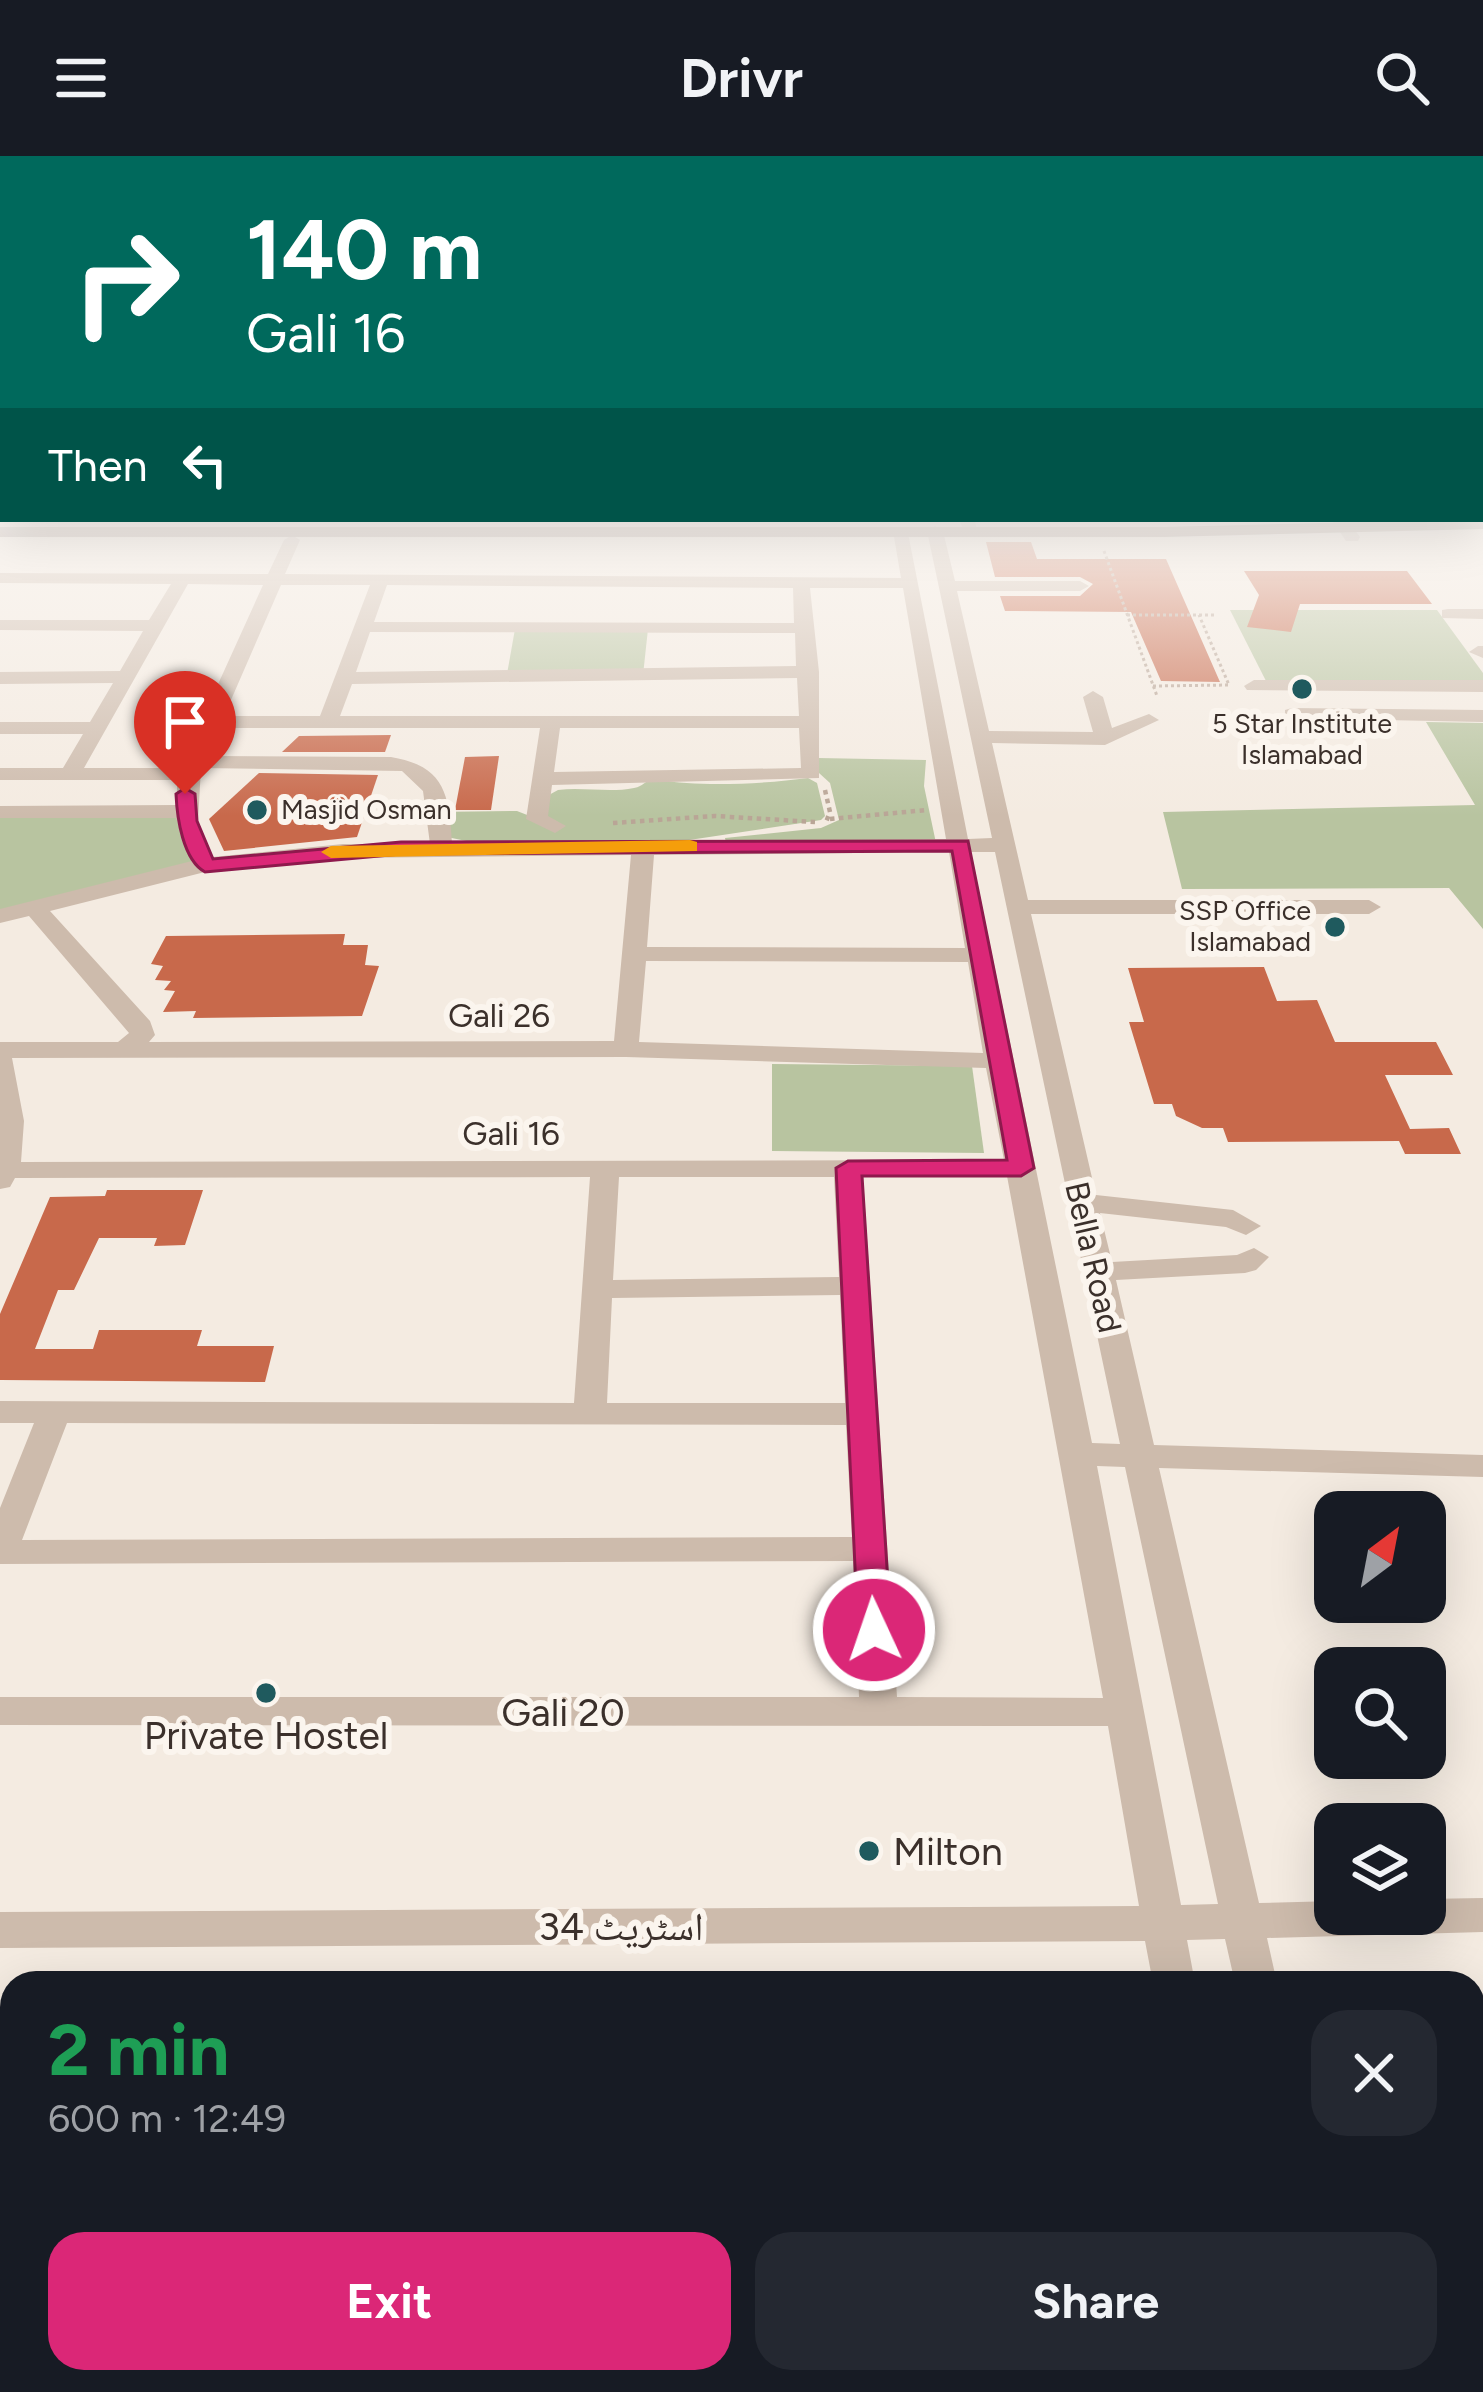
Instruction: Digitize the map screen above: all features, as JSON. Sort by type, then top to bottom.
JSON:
[{"type":"street","points":[[70,774],[167,607]]},
{"type":"street","points":[[205,866],[186,811],[191,768],[265,607]]},
{"type":"street","points":[[328,722],[372,607]]},
{"type":"street","points":[[541,779],[812,774],[803,607]]},
{"type":"street","name":"Bella Road","points":[[915,607],[1172,1971]]},
{"type":"street","name":"Bella Road","points":[[952,607],[1253,1971]]},
{"type":"street","points":[[1448,614],[1483,614]]},
{"type":"street","points":[[0,625],[157,626]]},
{"type":"street","points":[[365,627],[504,652],[653,652],[805,628]]},
{"type":"street","points":[[489,722],[504,652]]},
{"type":"street","points":[[346,678],[504,652],[653,652],[809,671]]},
{"type":"street","points":[[644,722],[653,652]]},
{"type":"street","points":[[924,653],[963,653]]},
{"type":"street","points":[[0,678],[126,677]]},
{"type":"street","points":[[1254,686],[1483,686]]},
{"type":"street","points":[[1093,697],[1105,740]]},
{"type":"street","points":[[1292,714],[1483,716]]},
{"type":"street","points":[[982,737],[1105,740],[1126,735],[1149,720]]},
{"type":"street","points":[[214,722],[809,722]]},
{"type":"street","points":[[551,722],[537,818],[555,826]]},
{"type":"street","points":[[0,728],[97,728]]},
{"type":"street","points":[[0,774],[391,763],[417,767],[433,784],[441,848]]},
{"type":"street","points":[[0,812],[186,811]]},
{"type":"street","points":[[0,916],[205,866],[343,851],[643,847],[818,835],[1007,845]]},
{"type":"street","points":[[626,1049],[643,847]]},
{"type":"street","points":[[33,907],[141,1027],[143,1043]]},
{"type":"street","points":[[1020,907],[1369,907]]},
{"type":"street","points":[[632,954],[979,955]]},
{"type":"street","name":"Gali 26","points":[[0,1055],[143,1043],[996,1048],[1046,1036]]},
{"type":"street","points":[[0,1055],[10,1101],[12,1153],[2,1173]]},
{"type":"street","points":[[848,1168],[879,1712]]},
{"type":"street","name":"Gali 16","points":[[2,1173],[1021,1168]]},
{"type":"street","points":[[590,1413],[604,1169]]},
{"type":"street","points":[[1081,1202],[1233,1220],[1246,1226]]},
{"type":"street","points":[[1040,1257],[1096,1265],[1245,1264],[1254,1257]]},
{"type":"street","points":[[596,1289],[855,1286]]},
{"type":"street","points":[[0,1412],[862,1414]]},
{"type":"street","points":[[55,1412],[0,1552],[870,1549]]},
{"type":"street","points":[[1078,1454],[1483,1466]]},
{"type":"street","name":"Gali 20","points":[[0,1711],[1126,1712]]},
{"type":"street","name":"اسٹریٹ 34","points":[[0,1930],[1164,1923],[1483,1916]]},
{"type":"path","points":[[1124,607],[1157,696]]},
{"type":"path","points":[[1153,686],[1229,685],[1199,615]]},
{"type":"path","points":[[1127,616],[1214,615]]},
{"type":"path","points":[[812,774],[824,784],[830,819]]},
{"type":"path","points":[[555,826],[715,816],[818,835],[830,819],[890,811],[954,810]]},
{"type":"green space","points":[[1230,610],[1437,610],[1483,673],[1483,681],[1266,681]]},
{"type":"green space","points":[[515,629],[648,629],[643,675],[507,674]]},
{"type":"green space","points":[[1426,722],[1483,723],[1483,929],[1449,888],[1182,889],[1163,812],[1475,805]]},
{"type":"green space","points":[[818,758],[926,760],[924,786],[936,843],[726,843],[725,838],[821,828],[839,820],[830,783],[819,773]]},
{"type":"green space","points":[[808,778],[817,783],[825,816],[821,820],[676,842],[471,842],[447,837],[435,812],[517,811],[545,822],[547,796],[558,790],[625,789],[654,780],[733,784]]},
{"type":"green space","points":[[186,811],[205,865],[0,916],[0,812]]},
{"type":"green space","points":[[772,1064],[972,1066],[984,1153],[772,1151]]},
{"type":"building","points":[[1004,607],[1187,607],[1220,682],[1161,681],[1131,612],[1005,611]]},
{"type":"building","points":[[1254,607],[1299,607],[1291,632],[1247,627]]},
{"type":"building","points":[[391,735],[385,752],[282,752],[299,736]]},
{"type":"building","points":[[499,756],[491,810],[455,810],[465,757]]},
{"type":"building","points":[[259,773],[378,775],[357,837],[224,851],[209,819]]},
{"type":"building","points":[[345,934],[343,945],[368,945],[365,965],[379,966],[362,1016],[193,1018],[196,1011],[163,1012],[175,991],[164,990],[171,981],[155,980],[163,966],[151,964],[166,936]]},
{"type":"building","points":[[1264,967],[1277,1001],[1317,1000],[1335,1042],[1436,1042],[1453,1075],[1385,1075],[1410,1129],[1449,1128],[1461,1154],[1405,1154],[1399,1141],[1228,1142],[1223,1128],[1202,1128],[1176,1116],[1172,1104],[1154,1104],[1129,1022],[1144,1022],[1128,968]]},
{"type":"building","points":[[107,1190],[203,1190],[185,1245],[154,1246],[157,1238],[99,1238],[74,1290],[58,1290],[35,1349],[93,1349],[99,1330],[202,1330],[197,1346],[274,1346],[265,1382],[0,1380],[0,1314],[50,1197],[105,1196]]},
{"type":"slow traffic","points":[[331,852],[690,846]]},
{"type":"place","name":"5 Star Institute Islamabad","points":[[1302,689]]},
{"type":"place","name":"Masjid Osman","points":[[257,810]]},
{"type":"place","name":"SSP Office Islamabad","points":[[1335,927]]},
{"type":"place","name":"Private Hostel","points":[[266,1693]]},
{"type":"place","name":"Milton","points":[[869,1851]]},
{"type":"route","points":[[185,794],[187,821],[205,866],[401,848],[961,845],[1021,1168],[848,1168],[874,1630]]}]
